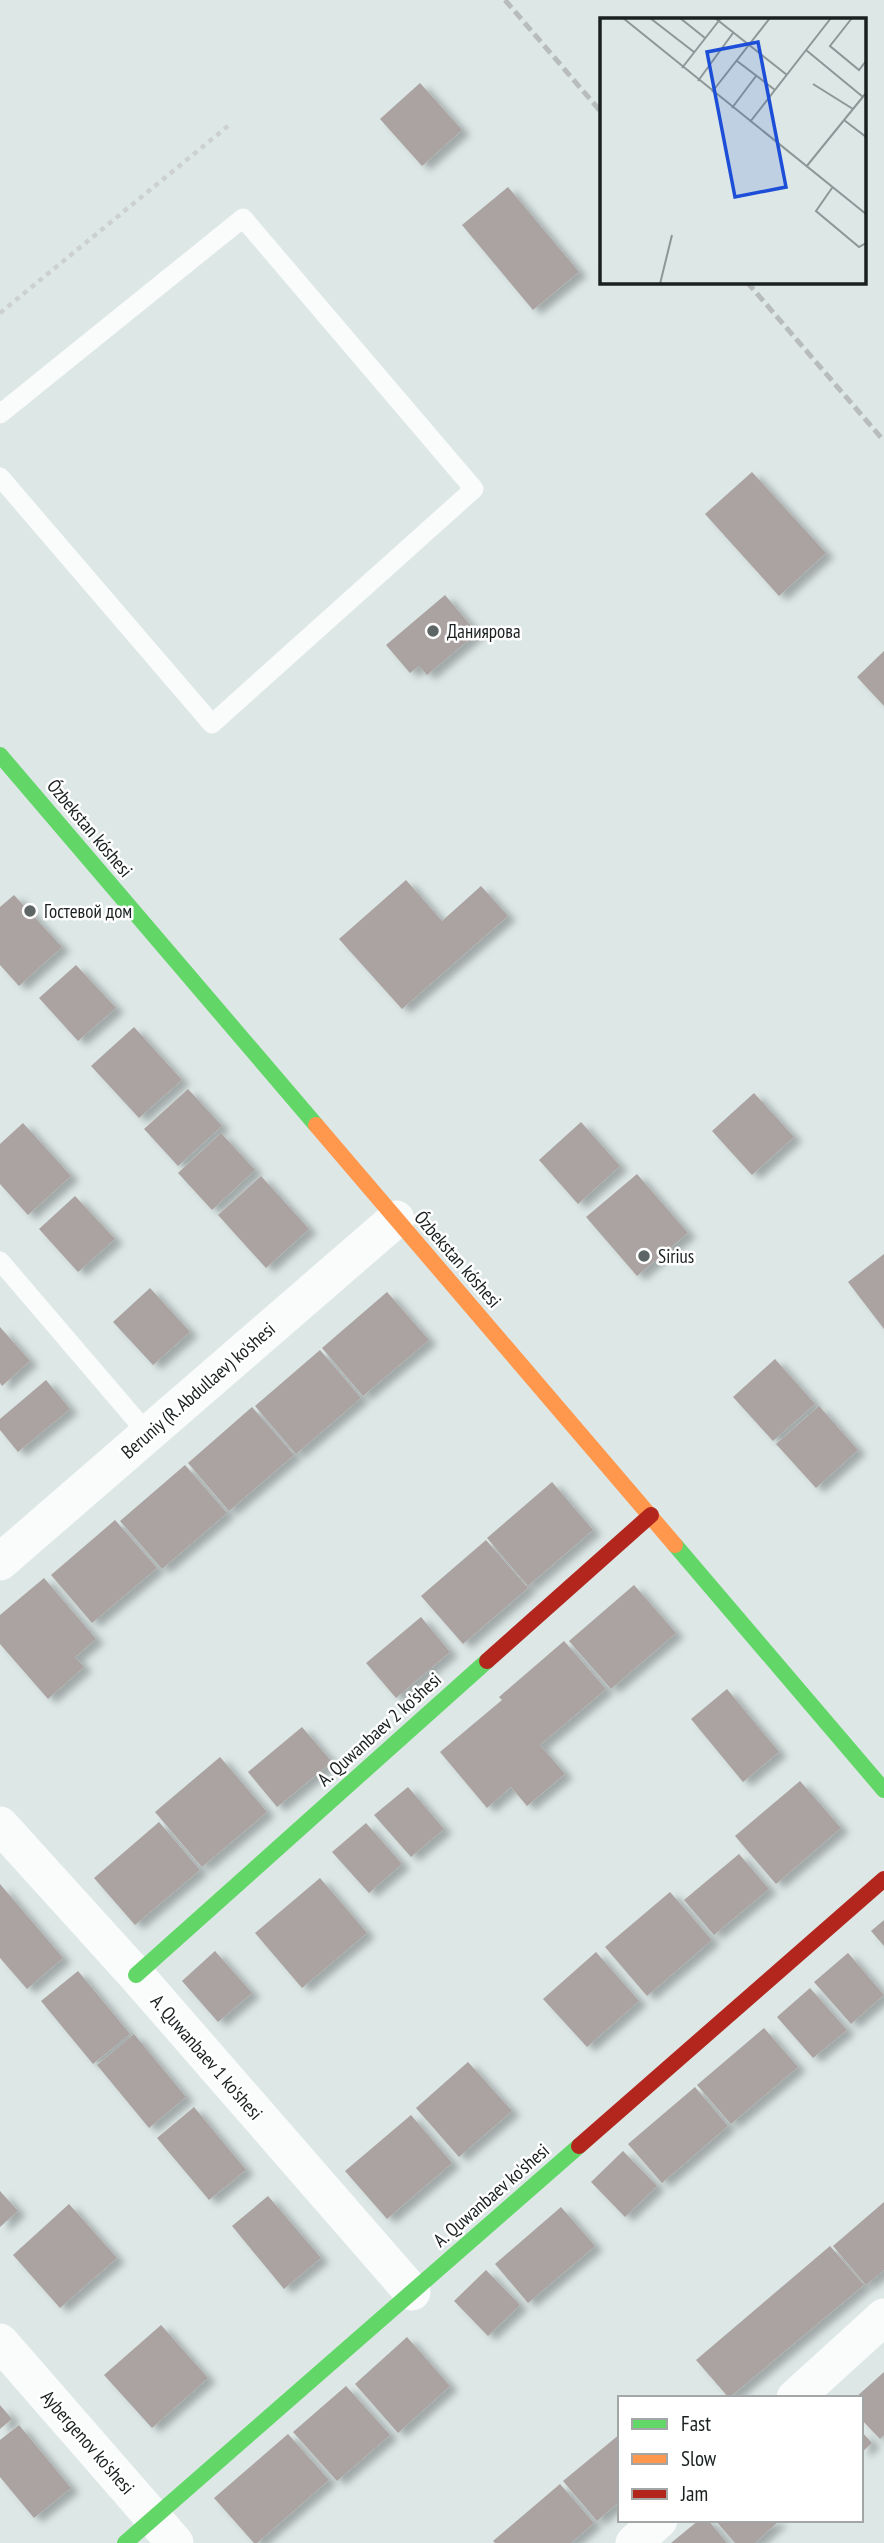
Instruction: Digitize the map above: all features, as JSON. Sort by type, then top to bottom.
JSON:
[{"type":"street","name":"Ózbekstan kóshesi","points":[[0,755],[884,1790]]},
{"type":"street","name":"Beruniy (R. Abdullaev) ko'shesi","points":[[0,1562],[396,1219]]},
{"type":"street","name":"A. Quwanbaev 2 ko'shesi","points":[[136,1975],[651,1515]]},
{"type":"street","name":"A. Quwanbaev 1 ko'shesi","points":[[0,1825],[136,1975],[412,2292]]},
{"type":"street","name":"A. Quwanbaev ko'shesi","points":[[125,2543],[164,2531],[412,2292],[884,1879]]},
{"type":"street","points":[[797,2396],[884,2317]]},
{"type":"street","name":"Aybergenov ko'shesi","points":[[0,2342],[164,2531]]},
{"type":"street","points":[[634,2543],[657,2522]]},
{"type":"lane","points":[[0,414],[243,218],[474,489],[212,724],[0,477]]},
{"type":"lane","points":[[0,1261],[148,1434]]},
{"type":"path","points":[[0,313],[228,126]]},
{"type":"building","points":[[420,83],[462,130],[422,166],[380,119]]},
{"type":"building","points":[[508,187],[579,272],[533,310],[462,225]]},
{"type":"building","points":[[752,472],[826,553],[779,596],[705,514]]},
{"type":"building","points":[[445,595],[477,633],[427,675],[419,666],[410,673],[386,645]]},
{"type":"building","points":[[884,651],[884,706],[857,677]]},
{"type":"building","points":[[406,880],[442,921],[481,886],[508,916],[402,1009],[339,939]]},
{"type":"building","points":[[14,895],[62,947],[19,986],[0,965],[0,907]]},
{"type":"building","points":[[76,965],[116,1008],[78,1041],[39,998]]},
{"type":"building","points":[[134,1027],[182,1080],[139,1118],[91,1066]]},
{"type":"building","points":[[188,1089],[222,1126],[178,1166],[144,1129]]},
{"type":"building","points":[[754,1093],[794,1137],[752,1175],[712,1131]]},
{"type":"building","points":[[581,1122],[620,1166],[578,1204],[539,1160]]},
{"type":"building","points":[[23,1123],[71,1176],[28,1215],[0,1184],[0,1144]]},
{"type":"building","points":[[221,1133],[255,1170],[212,1210],[178,1173]]},
{"type":"building","points":[[637,1174],[688,1233],[637,1276],[586,1217]]},
{"type":"building","points":[[261,1176],[309,1229],[266,1268],[218,1215]]},
{"type":"building","points":[[75,1196],[115,1239],[78,1272],[39,1229]]},
{"type":"building","points":[[884,1254],[884,1329],[848,1282]]},
{"type":"building","points":[[150,1288],[190,1332],[153,1365],[113,1322]]},
{"type":"building","points":[[387,1292],[429,1340],[363,1396],[322,1348]]},
{"type":"building","points":[[0,1327],[30,1361],[2,1386],[0,1383]]},
{"type":"building","points":[[320,1350],[361,1398],[296,1454],[255,1406]]},
{"type":"building","points":[[775,1359],[815,1404],[773,1441],[733,1397]]},
{"type":"building","points":[[46,1380],[70,1409],[18,1452],[0,1430],[0,1419]]},
{"type":"building","points":[[819,1406],[858,1450],[816,1488],[776,1444]]},
{"type":"building","points":[[252,1407],[294,1455],[229,1511],[188,1463]]},
{"type":"building","points":[[185,1465],[227,1513],[162,1569],[120,1521]]},
{"type":"building","points":[[552,1482],[593,1530],[528,1586],[487,1538]]},
{"type":"building","points":[[115,1520],[157,1568],[92,1623],[51,1575]]},
{"type":"building","points":[[486,1540],[528,1588],[463,1644],[421,1596]]},
{"type":"building","points":[[44,1578],[96,1639],[75,1657],[84,1667],[48,1699],[0,1644],[0,1615]]},
{"type":"building","points":[[634,1585],[676,1633],[611,1689],[569,1641]]},
{"type":"building","points":[[421,1617],[450,1652],[396,1698],[366,1663]]},
{"type":"building","points":[[564,1641],[606,1689],[540,1745],[565,1774],[527,1806],[511,1787],[487,1808],[440,1752],[502,1700],[499,1697]]},
{"type":"building","points":[[727,1689],[779,1752],[743,1782],[691,1719]]},
{"type":"building","points":[[302,1727],[332,1762],[277,1807],[248,1772]]},
{"type":"building","points":[[220,1757],[267,1812],[202,1867],[155,1812]]},
{"type":"building","points":[[800,1781],[841,1828],[776,1884],[735,1836]]},
{"type":"building","points":[[408,1787],[444,1829],[411,1857],[374,1815]]},
{"type":"building","points":[[159,1822],[200,1870],[135,1925],[94,1878]]},
{"type":"building","points":[[366,1823],[402,1864],[369,1893],[332,1852]]},
{"type":"building","points":[[739,1854],[769,1889],[714,1935],[684,1900]]},
{"type":"building","points":[[320,1878],[367,1933],[302,1988],[255,1933]]},
{"type":"building","points":[[0,1884],[63,1958],[27,1989],[0,1958]]},
{"type":"building","points":[[670,1892],[712,1940],[647,1996],[605,1947]]},
{"type":"building","points":[[884,1920],[884,1946],[871,1931]]},
{"type":"building","points":[[215,1951],[252,1993],[218,2022],[182,1981]]},
{"type":"building","points":[[596,1952],[639,2001],[587,2047],[543,1999]]},
{"type":"building","points":[[848,1953],[884,1995],[851,2024],[814,1982]]},
{"type":"building","points":[[78,1971],[130,2034],[93,2064],[41,2001]]},
{"type":"building","points":[[810,1988],[847,2030],[813,2058],[777,2017]]},
{"type":"building","points":[[764,2028],[798,2067],[731,2124],[697,2085]]},
{"type":"building","points":[[134,2034],[186,2097],[149,2128],[97,2065]]},
{"type":"building","points":[[468,2062],[512,2111],[459,2157],[416,2108]]},
{"type":"building","points":[[695,2087],[728,2126],[662,2183],[628,2144]]},
{"type":"building","points":[[194,2107],[246,2170],[209,2200],[157,2138]]},
{"type":"building","points":[[411,2115],[452,2163],[387,2219],[345,2171]]},
{"type":"building","points":[[623,2151],[657,2186],[625,2217],[591,2182]]},
{"type":"building","points":[[0,2191],[18,2211],[0,2227]]},
{"type":"building","points":[[268,2196],[321,2258],[284,2289],[232,2226]]},
{"type":"building","points":[[884,2202],[884,2270],[866,2285],[833,2246]]},
{"type":"building","points":[[69,2204],[117,2258],[60,2308],[13,2255]]},
{"type":"building","points":[[561,2207],[595,2246],[528,2303],[495,2264]]},
{"type":"building","points":[[830,2246],[864,2285],[731,2396],[727,2396],[696,2360]]},
{"type":"building","points":[[486,2270],[520,2305],[488,2336],[454,2301]]},
{"type":"building","points":[[161,2325],[208,2378],[152,2428],[104,2375]]},
{"type":"building","points":[[407,2337],[450,2386],[398,2433],[355,2384]]},
{"type":"building","points":[[884,2372],[884,2435],[880,2439],[863,2421],[863,2396],[857,2396]]},
{"type":"building","points":[[346,2386],[390,2435],[337,2481],[293,2432]]},
{"type":"building","points":[[0,2405],[12,2419],[0,2429]]},
{"type":"building","points":[[19,2425],[71,2488],[34,2518],[0,2477],[0,2440]]},
{"type":"building","points":[[863,2433],[872,2443],[863,2451]]},
{"type":"building","points":[[288,2434],[329,2480],[254,2543],[214,2498]]},
{"type":"building","points":[[618,2436],[618,2503],[597,2521],[563,2481]]},
{"type":"building","points":[[560,2484],[594,2523],[571,2543],[493,2541]]},
{"type":"building","points":[[697,2522],[710,2522],[727,2543],[671,2543]]},
{"type":"building","points":[[717,2522],[778,2522],[755,2543],[735,2543]]},
{"type":"railway","points":[[505,0],[600,111]]},
{"type":"railway","points":[[749,284],[884,441]]},
{"type":"traffic: fast","points":[[0,755],[316,1125]]},
{"type":"traffic: fast","points":[[675,1545],[884,1790]]},
{"type":"traffic: fast","points":[[136,1975],[487,1661]]},
{"type":"traffic: fast","points":[[125,2543],[579,2146]]},
{"type":"traffic: slow","points":[[316,1125],[675,1545]]},
{"type":"traffic: jam","points":[[487,1661],[651,1515]]},
{"type":"traffic: jam","points":[[579,2146],[884,1879]]},
{"type":"place","name":"Даниярова","points":[[433,631]]},
{"type":"place","name":"Гостевой дом","points":[[30,911]]},
{"type":"place","name":"Sirius","points":[[644,1256]]}]
